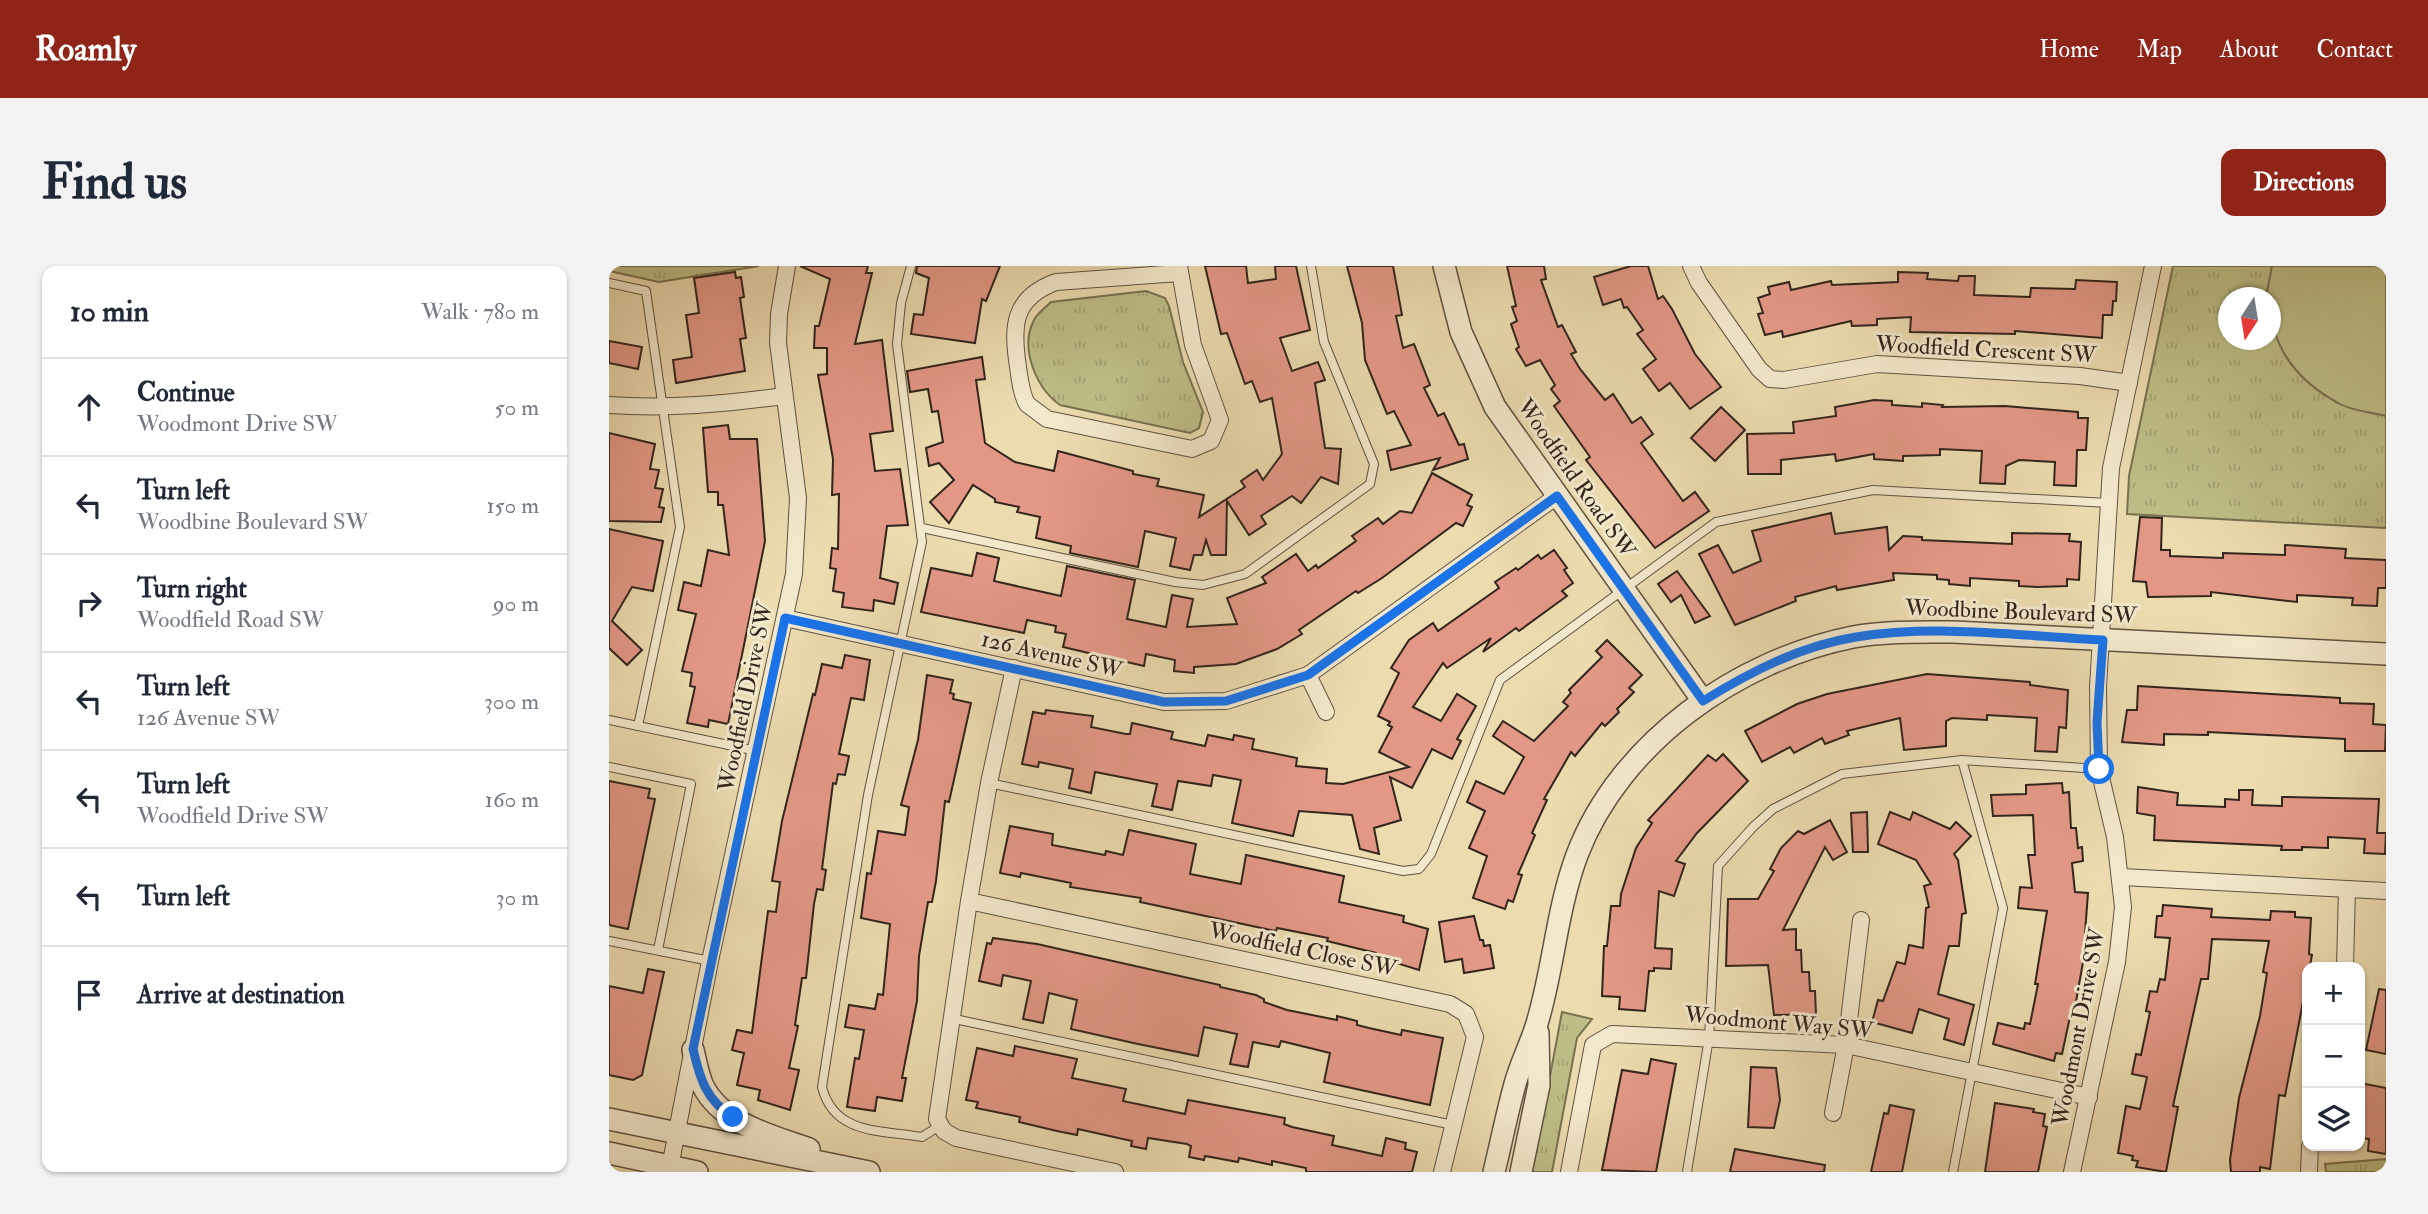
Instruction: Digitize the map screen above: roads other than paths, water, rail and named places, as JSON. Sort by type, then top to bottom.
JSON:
[{"type":"street","name":"Woodfield Drive SW","points":[[669,1169],[710,961],[794,574],[799,515],[778,334],[787,266]]},
{"type":"street","name":"Woodfield Road SW","points":[[1444,266],[1461,332],[1495,407],[1703,701]]},
{"type":"street","name":"Woodfield Crescent SW","points":[[1691,266],[1699,283],[1759,369],[1770,379],[1784,380],[1877,364],[2080,376],[2129,383]]},
{"type":"street","name":"Woodmont Drive SW","points":[[2072,1172],[2117,962],[2123,907],[2122,877],[2099,769],[2097,722],[2111,468],[2153,266]]},
{"type":"street","points":[[1179,270],[1193,345],[1220,419],[1211,441],[1192,449],[1047,419],[1027,404],[1021,386],[1014,334],[1021,308],[1040,289],[1056,282],[1179,270]]},
{"type":"street","points":[[609,405],[663,409],[715,406],[784,396]]},
{"type":"street","name":"126 Avenue SW","points":[[785,618],[1164,702],[1226,701],[1308,675],[1557,496]]},
{"type":"street","name":"Woodbine Boulevard SW","points":[[1494,1172],[1515,1082],[1538,1020],[1562,905],[1578,854],[1595,821],[1638,761],[1666,732],[1703,701],[1779,660],[1853,637],[1953,632],[2386,654]]},
{"type":"street","points":[[1014,668],[989,783],[937,1106],[941,1125],[956,1138],[1115,1172]]},
{"type":"street","points":[[1308,675],[1326,712]]},
{"type":"street","points":[[2122,877],[2386,891]]},
{"type":"street","points":[[2345,962],[2347,889]]},
{"type":"street","name":"Woodfield Close SW","points":[[969,901],[1450,1004],[1466,1014],[1475,1037],[1442,1172]]},
{"type":"street","points":[[1833,1113],[1846,1045],[1861,920]]},
{"type":"street","name":"Woodbine Boulevard SW","points":[[1521,1172],[1539,1085],[1538,1020]]},
{"type":"street","name":"Woodmont Way SW","points":[[1569,1172],[1593,1045],[1612,1034],[1846,1045],[2089,1097]]},
{"type":"street","points":[[693,1049],[701,1083],[722,1110],[752,1128],[867,1172]]},
{"type":"street","points":[[609,1119],[867,1172]]},
{"type":"street","points":[[2309,1172],[2310,1151]]},
{"type":"street","points":[[609,1153],[669,1169],[697,1172]]},
{"type":"lane","points":[[911,266],[901,303],[897,344],[922,542],[898,644],[868,795],[823,1087],[827,1105],[845,1123],[922,1137],[941,1125]]},
{"type":"lane","points":[[922,528],[1175,582],[1203,585],[1245,575],[1370,484],[1374,475],[1374,464],[1324,342],[1311,266]]},
{"type":"lane","points":[[609,283],[646,291],[680,527],[638,726]]},
{"type":"lane","points":[[989,783],[1403,871],[1419,869],[1431,854],[1500,680],[1716,523],[1873,490],[2108,503]]},
{"type":"lane","points":[[609,720],[757,751]]},
{"type":"lane","points":[[1953,1172],[2003,908],[1962,760]]},
{"type":"lane","points":[[1687,1172],[1709,1038],[1717,866],[1773,808],[1824,780],[1842,774],[1962,760],[2099,769]]},
{"type":"lane","points":[[609,767],[691,784],[658,950]]},
{"type":"lane","points":[[609,941],[710,961]]},
{"type":"lane","points":[[950,1018],[1453,1125]]}]
